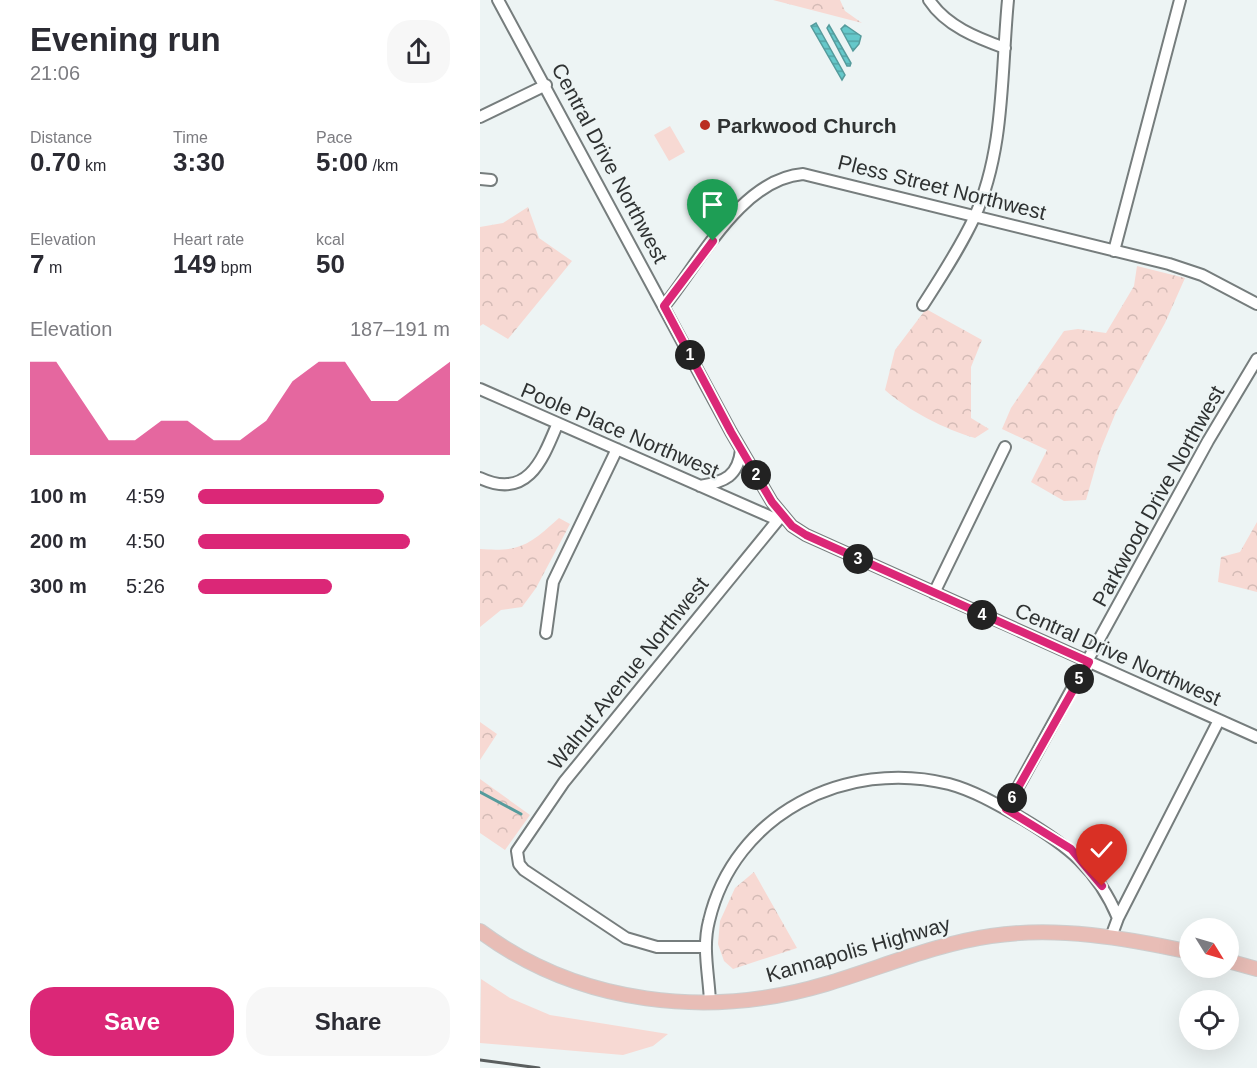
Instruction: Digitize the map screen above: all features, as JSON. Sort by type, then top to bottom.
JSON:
[{"type":"main road","name":"Kannapolis Highway","points":[[480,931],[541,968],[591,987],[647,1000],[710,1002],[767,998],[797,992],[993,936],[1115,927],[1179,948]]},
{"type":"main road","points":[[1239,964],[1257,969]]},
{"type":"street","name":"Central Drive Northwest","points":[[498,0],[546,85],[741,450],[780,517],[806,535],[1257,736]]},
{"type":"street","points":[[929,0],[941,16],[963,30],[1005,48]]},
{"type":"street","points":[[923,306],[975,216],[986,184],[996,138],[1008,0]]},
{"type":"street","points":[[1114,251],[1180,0]]},
{"type":"street","points":[[480,117],[546,85]]},
{"type":"street","name":"Pless Street Northwest","points":[[664,306],[740,207],[755,193],[778,179],[800,174],[822,177],[1202,275],[1257,304]]},
{"type":"street","name":"Parkwood Drive Northwest","points":[[1006,809],[1089,662],[1208,441],[1257,359]]},
{"type":"street","name":"Poole Place Northwest","points":[[480,389],[557,425],[700,486],[780,517]]},
{"type":"street","points":[[480,478],[500,485],[511,484],[533,473],[543,459],[557,425]]},
{"type":"street","points":[[933,593],[1005,447]]},
{"type":"street","points":[[546,633],[553,582],[617,449]]},
{"type":"street","points":[[700,486],[723,481],[732,476],[740,463],[741,450]]},
{"type":"street","name":"Walnut Avenue Northwest","points":[[705,948],[657,947],[626,938],[524,870],[519,862],[517,850],[520,842],[564,782],[780,517]]},
{"type":"street","points":[[1115,927],[1220,720]]},
{"type":"street","points":[[710,1002],[705,948],[715,903],[739,853],[754,835],[782,812],[798,802],[850,783],[877,779],[918,779],[964,789],[1006,809],[1071,849],[1102,886],[1115,927]]},
{"type":"green space","points":[[773,0],[840,0],[845,11],[862,23]]},
{"type":"green space","points":[[670,126],[685,152],[669,161],[654,135]]},
{"type":"green space","points":[[528,207],[539,238],[572,261],[508,339],[483,324],[480,326],[480,227],[503,223]]},
{"type":"green space","points":[[1137,266],[1185,278],[1165,323],[1116,412],[1100,451],[1086,500],[1064,501],[1031,482],[1047,450],[1002,429],[1011,408],[1064,331],[1078,329],[1106,333],[1134,286]]},
{"type":"green space","points":[[926,309],[982,340],[971,367],[971,418],[989,429],[975,438],[951,430],[927,418],[885,390],[895,350]]},
{"type":"green space","points":[[559,518],[570,524],[536,588],[522,607],[501,610],[480,627],[480,549],[505,549],[524,545],[540,535]]},
{"type":"green space","points":[[1257,522],[1257,592],[1218,582],[1221,557],[1240,552]]},
{"type":"green space","points":[[480,722],[497,734],[480,760]]},
{"type":"green space","points":[[480,779],[530,815],[505,850],[480,833]]},
{"type":"green space","points":[[754,872],[797,948],[733,969],[724,961],[718,944],[720,921],[735,888]]},
{"type":"green space","points":[[481,979],[510,998],[550,1015],[668,1034],[653,1046],[623,1055],[480,1043]]},
{"type":"water","points":[[816,23],[845,75],[842,80],[811,26]]},
{"type":"water","points":[[829,25],[851,63],[850,66],[847,66],[827,28]]},
{"type":"water","points":[[845,25],[861,36],[859,44],[853,51],[841,29]]},
{"type":"waterway","points":[[480,792],[521,814]]},
{"type":"railway","points":[[480,1060],[539,1068]]},
{"type":"place","name":"Parkwood Church","points":[[705,125]]},
{"type":"route","points":[[713,241],[664,306],[731,432],[782,515],[792,526],[806,535],[1089,662],[1006,809],[1071,849],[1102,886]]}]
